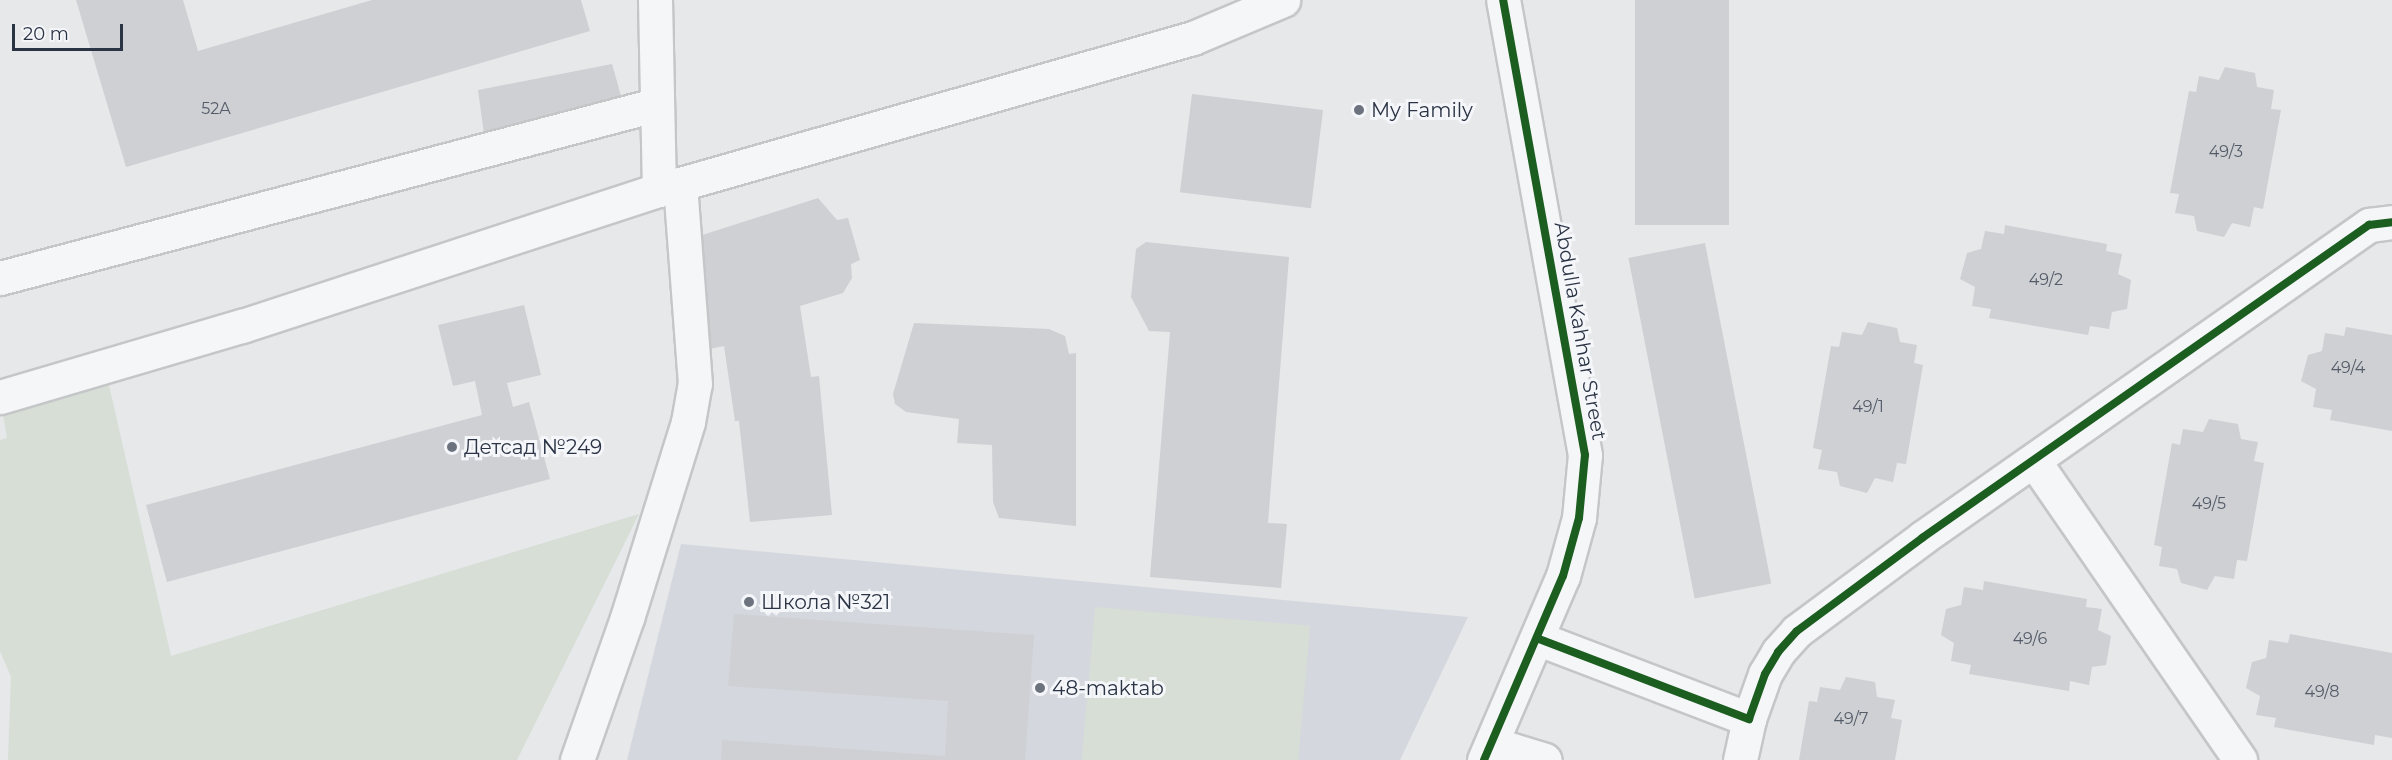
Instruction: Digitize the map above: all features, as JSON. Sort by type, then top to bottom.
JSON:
[{"type":"street","points":[[577,760],[634,596],[688,422],[695,384],[670,187],[655,105],[655,0]]},
{"type":"street","points":[[0,397],[242,326],[670,187],[1193,38],[1283,0]]},
{"type":"street","name":"Abdulla Kahhar Street","points":[[1489,752],[1539,639],[1579,518],[1585,455],[1503,0]]},
{"type":"street","points":[[0,278],[655,105]]},
{"type":"street","points":[[1740,760],[1749,719],[1765,674],[1778,652],[1797,631],[2369,225],[2392,222]]},
{"type":"street","points":[[2034,461],[2240,760]]},
{"type":"street","points":[[1539,639],[1749,719]]},
{"type":"street","points":[[1489,752],[1545,760]]},
{"type":"shaded area","points":[[108,381],[171,656],[639,514],[517,760],[8,760],[11,677],[0,651],[0,440],[7,438],[2,409]]},
{"type":"shaded area","name":"48-maktab","points":[[681,544],[1468,617],[1400,760],[627,760]]},
{"type":"shaded area","points":[[1095,607],[1310,626],[1298,760],[1082,759]]},
{"type":"building","points":[[76,0],[183,0],[198,51],[372,0],[581,0],[590,31],[126,167]]},
{"type":"building","points":[[1635,0],[1729,0],[1729,225],[1635,225]]},
{"type":"building","points":[[612,64],[621,96],[484,134],[478,90]]},
{"type":"building","points":[[2225,67],[2255,73],[2257,87],[2274,90],[2271,109],[2281,110],[2263,209],[2254,207],[2250,227],[2232,223],[2224,237],[2197,231],[2194,216],[2175,213],[2179,194],[2170,193],[2189,91],[2196,92],[2199,76],[2219,80]]},
{"type":"building","points":[[1192,94],[1323,110],[1311,208],[1180,192]]},
{"type":"building","points":[[818,198],[837,220],[848,218],[860,260],[851,264],[852,278],[843,293],[800,306],[811,377],[819,376],[832,515],[750,522],[739,421],[735,421],[724,346],[704,350],[696,237]]},
{"type":"building","points":[[2005,225],[2107,244],[2106,251],[2122,254],[2118,274],[2131,280],[2127,309],[2112,312],[2109,329],[2090,326],[2088,335],[1989,318],[1991,309],[1972,306],[1975,287],[1960,279],[1967,253],[1981,249],[1985,231],[2004,234]]},
{"type":"building","points":[[1146,242],[1289,257],[1268,523],[1287,524],[1281,588],[1150,577],[1170,332],[1149,331],[1131,297],[1136,249]]},
{"type":"building","points":[[1705,243],[1771,584],[1695,599],[1628,258]]},
{"type":"building","name":"Детсад №249","points":[[524,305],[541,375],[507,383],[513,407],[529,402],[550,479],[167,582],[146,505],[482,415],[475,381],[453,386],[438,325]]},
{"type":"building","points":[[1868,322],[1897,328],[1900,342],[1917,345],[1914,363],[1923,365],[1906,464],[1897,463],[1893,482],[1875,478],[1867,493],[1840,486],[1837,472],[1818,469],[1822,450],[1813,448],[1831,346],[1839,347],[1842,332],[1862,335]]},
{"type":"building","points":[[914,323],[1049,329],[1065,336],[1069,354],[1076,353],[1076,526],[999,518],[993,502],[992,445],[957,443],[959,419],[906,412],[895,404],[893,394]]},
{"type":"building","points":[[2346,327],[2392,335],[2392,431],[2330,420],[2332,410],[2313,407],[2316,389],[2301,381],[2308,355],[2322,351],[2325,333],[2344,336]]},
{"type":"building","points":[[2209,419],[2238,424],[2241,439],[2258,442],[2254,461],[2264,463],[2247,561],[2237,560],[2234,579],[2215,576],[2207,590],[2181,583],[2177,569],[2159,566],[2162,547],[2154,545],[2172,443],[2180,445],[2183,429],[2203,432]]},
{"type":"building","points":[[1984,581],[2087,599],[2086,607],[2102,609],[2098,630],[2111,636],[2106,665],[2092,667],[2089,685],[2070,681],[2069,691],[1969,674],[1971,665],[1951,661],[1954,643],[1941,635],[1946,609],[1961,605],[1964,587],[1983,590]]},
{"type":"building","points":[[734,614],[1034,635],[1025,760],[721,760],[722,740],[945,756],[948,701],[728,686]]},
{"type":"building","points":[[2290,634],[2392,653],[2392,738],[2375,735],[2374,745],[2274,727],[2276,718],[2256,715],[2260,696],[2246,688],[2252,662],[2266,658],[2269,640],[2288,643]]},
{"type":"building","points":[[1846,677],[1875,682],[1877,697],[1895,700],[1891,718],[1902,720],[1895,760],[1799,760],[1809,701],[1817,702],[1820,687],[1840,690]]},
{"type":"cycle path","points":[[1484,760],[1563,576],[1579,518],[1585,455],[1503,0]]},
{"type":"cycle path","points":[[1539,639],[1749,719],[1765,674],[1778,652],[1797,631],[1922,538],[2369,225],[2392,222]]},
{"type":"place","name":"My Family","points":[[1359,110]]},
{"type":"place","name":"Детсад №249","points":[[452,447]]},
{"type":"place","name":"Школа №321","points":[[749,602]]},
{"type":"place","name":"48-maktab","points":[[1040,688]]}]
